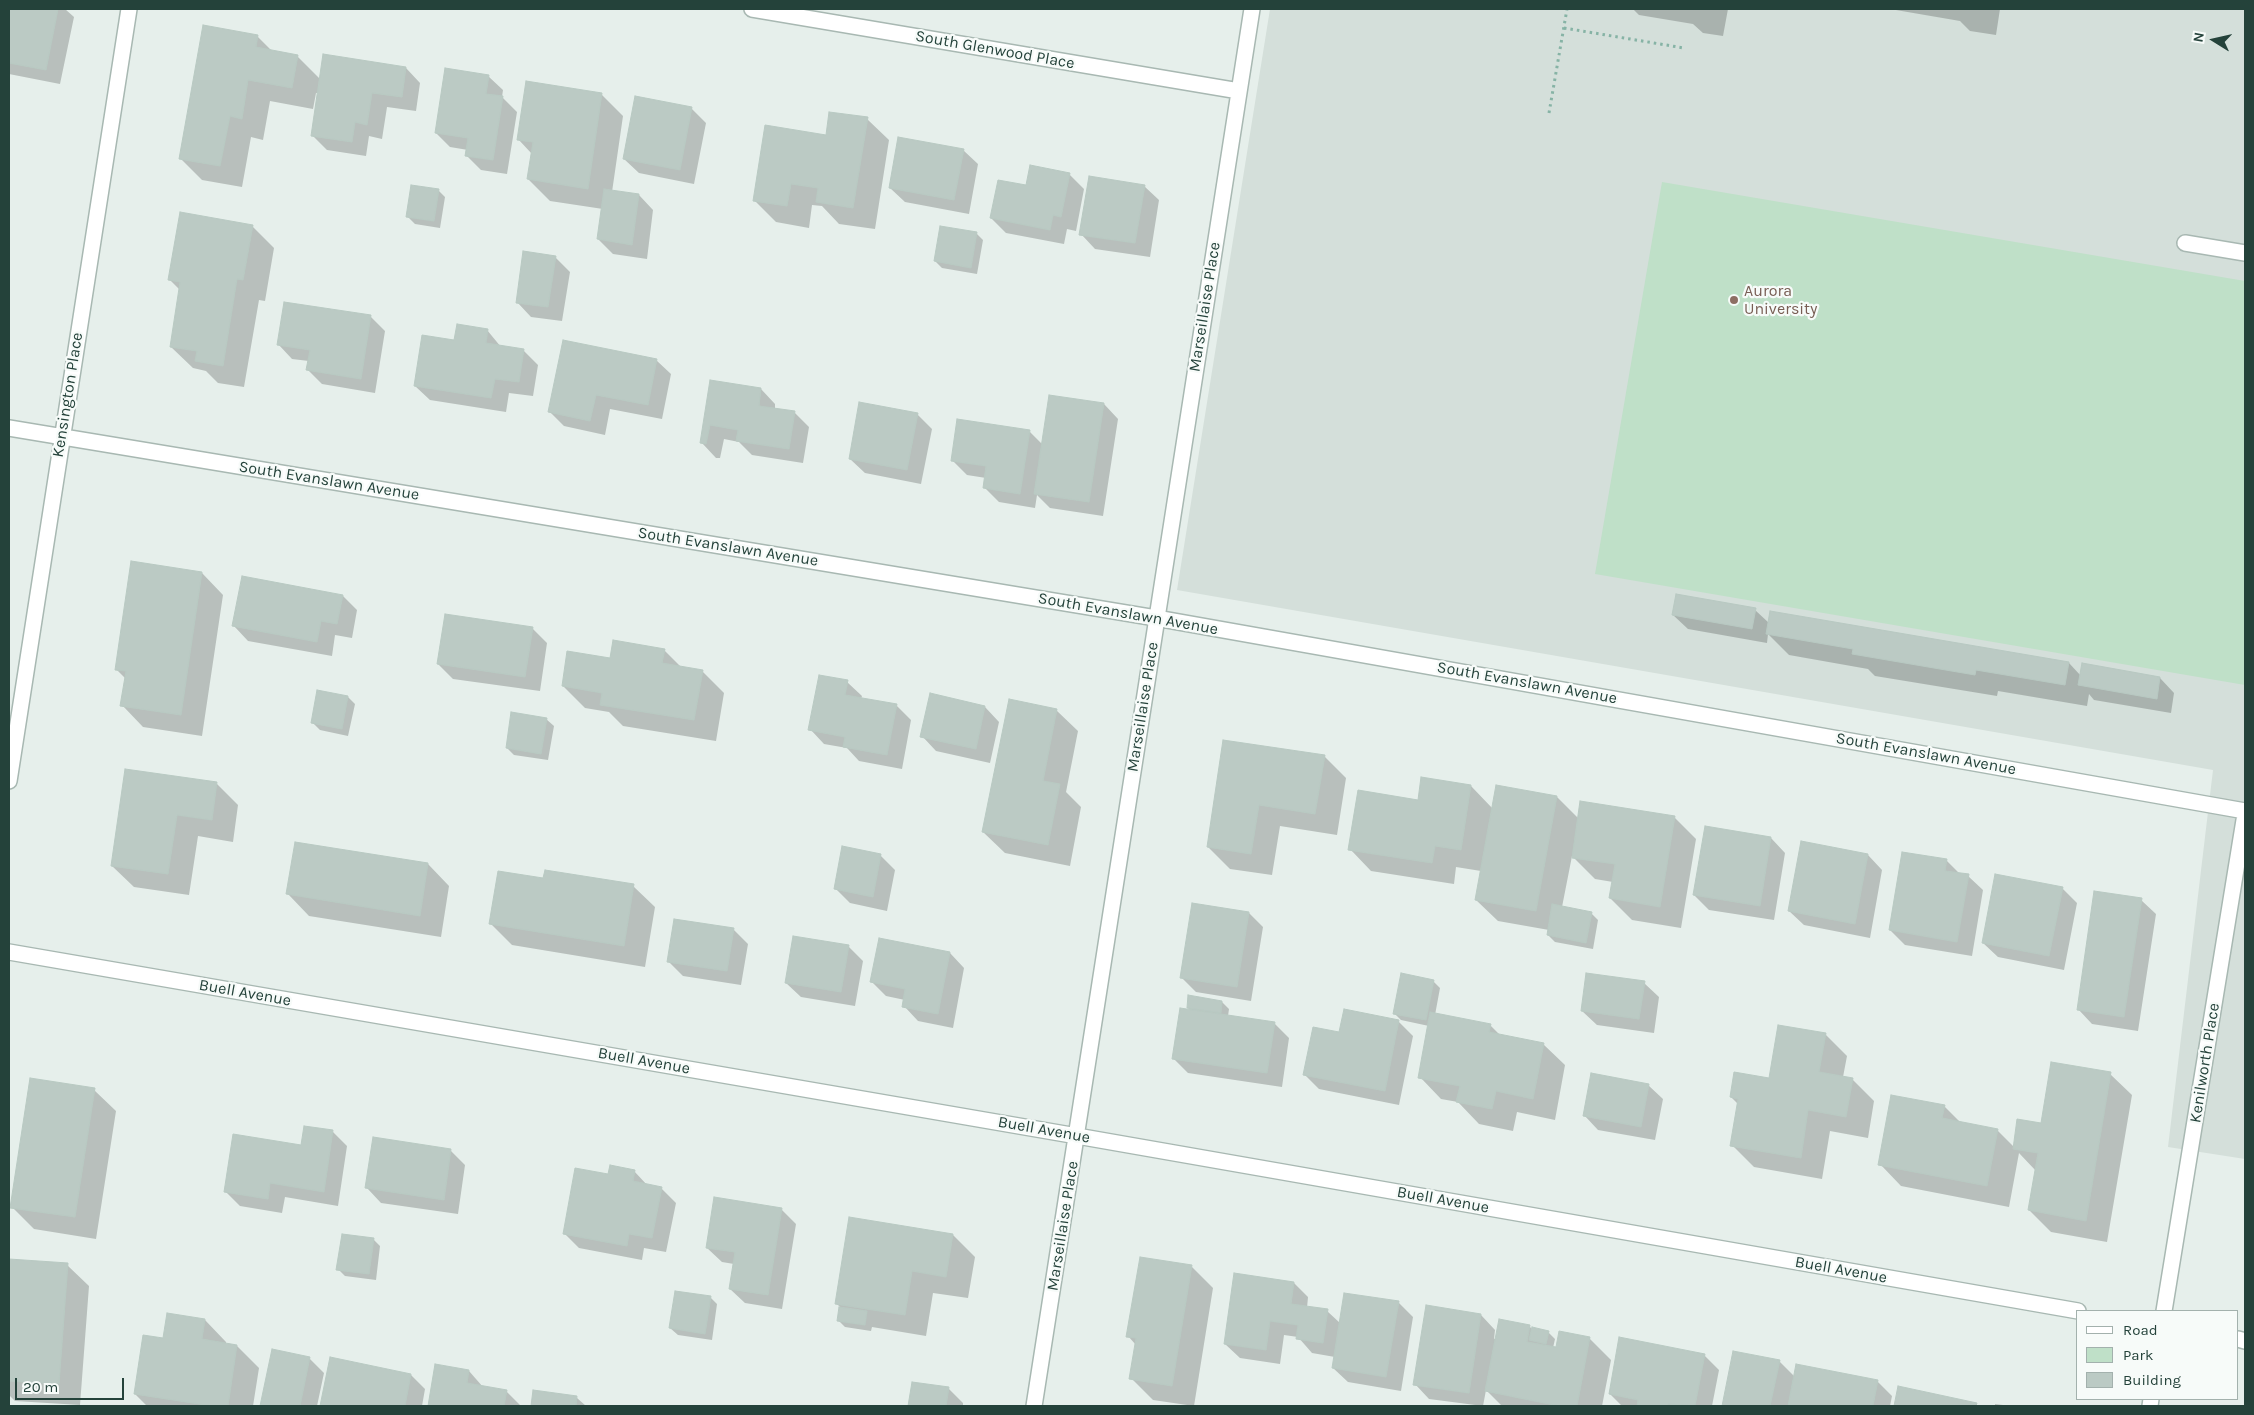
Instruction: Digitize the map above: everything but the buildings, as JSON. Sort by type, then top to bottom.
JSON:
[{"type":"street","name":"Kensington Place","points":[[9,781],[129,9]]},
{"type":"street","name":"South Glenwood Place","points":[[752,9],[1239,91]]},
{"type":"street","name":"Marseillaise Place","points":[[1034,1406],[1252,9]]},
{"type":"street","points":[[2185,243],[2245,254]]},
{"type":"street","name":"South Evanslawn Avenue","points":[[9,428],[1156,618],[2245,812]]},
{"type":"street","name":"Kenilworth Place","points":[[2164,1310],[2245,812]]},
{"type":"street","name":"Buell Avenue","points":[[9,952],[1077,1136],[2076,1312]]},
{"type":"path","points":[[1549,113],[1567,9]]},
{"type":"path","points":[[1564,28],[1684,48]]},
{"type":"shaded area","name":"Aurora University","points":[[1270,9],[2245,9],[2245,1159],[2168,1147],[2213,770],[1177,590]]},
{"type":"green space","points":[[1662,182],[2245,281],[2245,685],[1595,574]]},
{"type":"place","name":"Aurora University","points":[[1734,300]]}]
